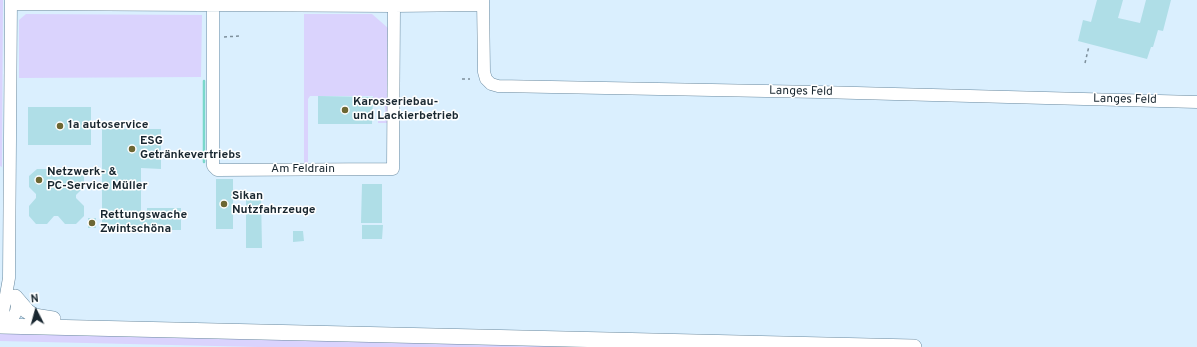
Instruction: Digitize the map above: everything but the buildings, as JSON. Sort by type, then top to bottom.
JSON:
[{"type":"main road","points":[[15,297],[27,311],[34,316],[41,318],[89,322],[113,329]]},
{"type":"main road","points":[[4,326],[914,347]]},
{"type":"street","points":[[4,326],[3,312],[9,278],[11,2],[394,6],[482,2]]},
{"type":"street","name":"Langes Feld","points":[[482,2],[484,72],[486,78],[491,84],[498,86],[1197,102]]},
{"type":"street","name":"Am Feldrain","points":[[213,5],[213,166],[217,170],[393,169],[394,6]]},
{"type":"street","points":[[4,326],[16,312],[17,306],[9,278]]},
{"type":"path","points":[[220,37],[239,36]]},
{"type":"path","points":[[1086,63],[1089,46]]},
{"type":"path","points":[[462,78],[470,78]]},
{"type":"shaded area","points":[[0,0],[3,0],[2,167],[0,166]]},
{"type":"shaded area","points":[[26,14],[202,15],[201,77],[19,78],[19,20]]},
{"type":"shaded area","points":[[304,14],[372,14],[388,28],[387,123],[378,123],[378,121],[385,121],[385,103],[373,102],[373,96],[310,96],[308,99],[308,166],[304,166]]},
{"type":"shaded area","points":[[0,333],[680,347],[258,347],[0,341]]},
{"type":"waterway","points":[[204,81],[204,162]]},
{"type":"place","name":"Karosseriebau- und Lackierbetrieb","points":[[345,110]]},
{"type":"place","name":"1a autoservice","points":[[60,126]]},
{"type":"place","name":"ESG Getränkevertriebs","points":[[132,149]]},
{"type":"place","name":"Netzwerk- & PC-Service Müller","points":[[39,180]]},
{"type":"place","name":"Sikan Nutzfahrzeuge","points":[[224,204]]},
{"type":"place","name":"Rettungswache Zwintschöna","points":[[92,223]]}]
